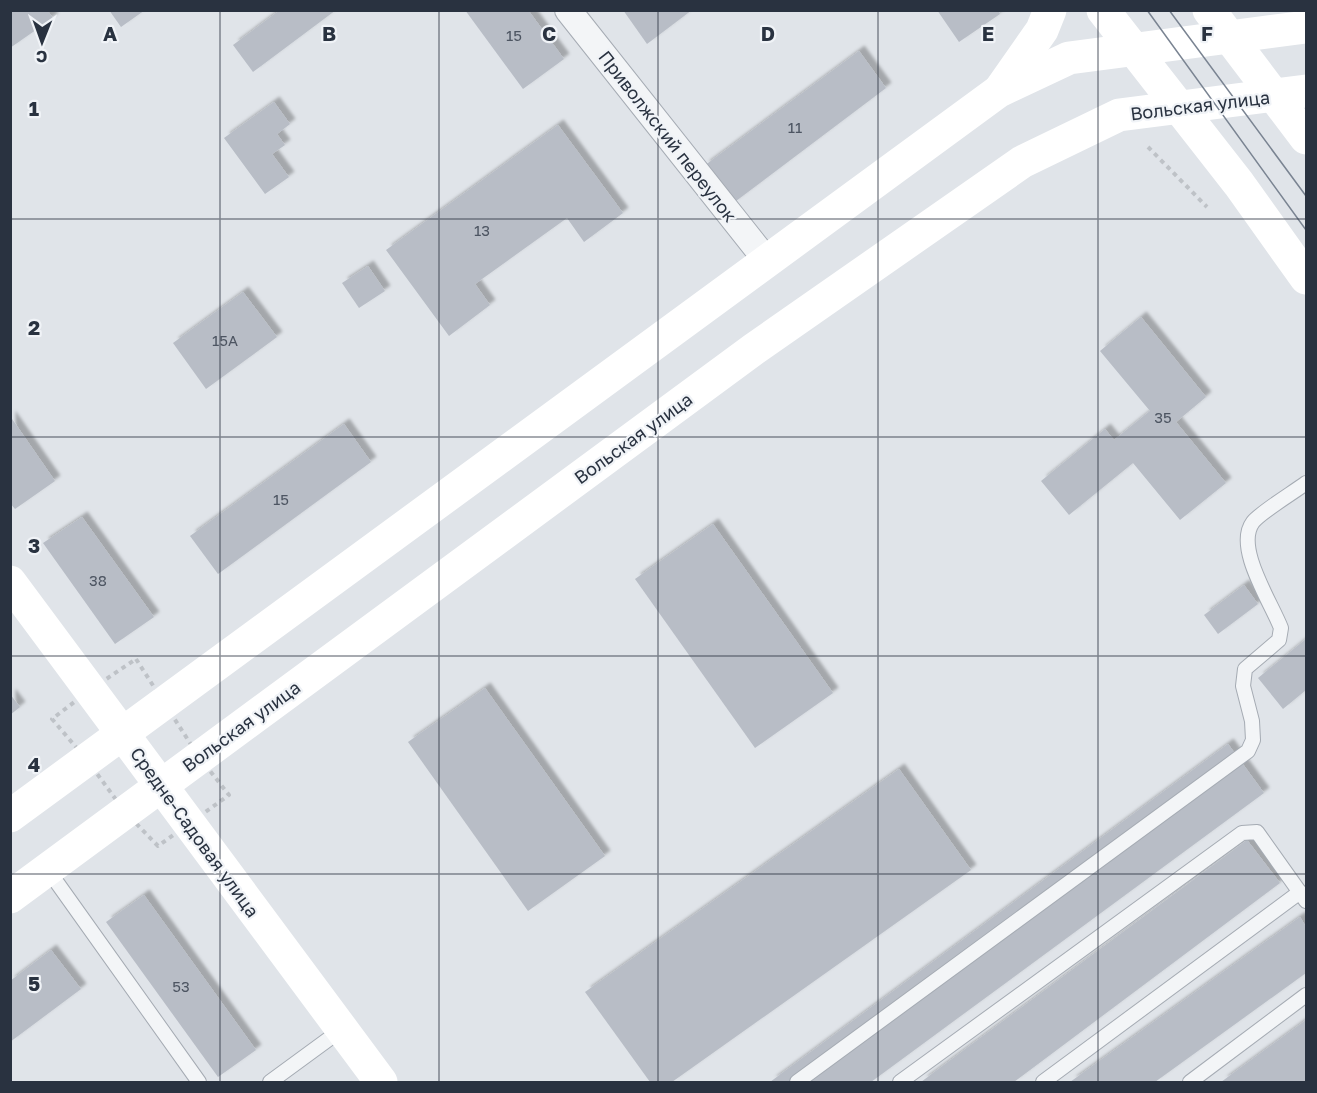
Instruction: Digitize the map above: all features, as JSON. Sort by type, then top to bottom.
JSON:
[{"type":"main road","points":[[999,91],[1042,30],[1050,10]]},
{"type":"main road","points":[[1103,10],[1239,184],[1306,278]]},
{"type":"main road","points":[[1209,10],[1228,36],[1291,93],[1306,138]]},
{"type":"main road","points":[[14,807],[122,734],[999,91],[1069,58],[1306,27]]},
{"type":"main road","name":"Вольская улица","points":[[10,897],[754,349],[1022,162],[1119,115],[1291,93]]},
{"type":"main road","name":"Средне-Садовая улица","points":[[10,582],[381,1083]]},
{"type":"street","name":"Приволжский переулок","points":[[568,10],[767,261]]},
{"type":"lane","points":[[797,1083],[1248,751],[1253,740],[1252,721],[1243,686],[1245,669],[1279,640],[1281,628],[1248,551],[1247,535],[1253,522],[1306,483]]},
{"type":"lane","points":[[900,1083],[1242,833],[1257,832],[1303,896],[1043,1083]]},
{"type":"lane","points":[[48,870],[199,1083]]},
{"type":"lane","points":[[1190,1083],[1306,995]]},
{"type":"lane","points":[[270,1083],[341,1030]]},
{"type":"path","points":[[1148,147],[1207,207]]},
{"type":"building","points":[[10,10],[47,10],[53,18],[10,48]]},
{"type":"building","points":[[109,10],[145,10],[121,27]]},
{"type":"building","points":[[280,10],[336,10],[253,72],[233,45]]},
{"type":"building","points":[[465,10],[528,10],[564,59],[523,89]]},
{"type":"building","points":[[623,10],[692,10],[647,44]]},
{"type":"building","points":[[937,10],[998,10],[1000,14],[959,42]]},
{"type":"building","points":[[859,51],[886,88],[732,204],[704,166]]},
{"type":"building","points":[[274,102],[290,124],[277,134],[285,145],[272,154],[289,177],[265,194],[224,138]]},
{"type":"building","points":[[558,125],[623,213],[584,242],[567,218],[475,284],[490,305],[449,336],[386,250]]},
{"type":"building","points":[[368,266],[385,291],[359,308],[342,283]]},
{"type":"building","points":[[243,292],[277,337],[206,389],[173,343]]},
{"type":"building","points":[[1141,317],[1206,397],[1176,422],[1226,483],[1180,520],[1133,463],[1069,515],[1041,481],[1105,429],[1114,440],[1150,411],[1100,351]]},
{"type":"building","points":[[10,416],[55,481],[15,509],[10,503]]},
{"type":"building","points":[[344,424],[371,462],[218,574],[190,536]]},
{"type":"building","points":[[82,517],[154,617],[115,644],[43,543]]},
{"type":"building","points":[[713,524],[833,693],[755,748],[635,579]]},
{"type":"building","points":[[1244,585],[1258,604],[1218,634],[1204,615]]},
{"type":"building","points":[[1306,639],[1306,690],[1283,709],[1258,678]]},
{"type":"building","points":[[485,688],[605,856],[528,911],[408,742]]},
{"type":"building","points":[[10,694],[20,707],[10,715]]},
{"type":"building","points":[[1228,744],[1264,793],[871,1082],[770,1082]]},
{"type":"building","points":[[899,769],[971,870],[672,1082],[650,1082],[585,992]]},
{"type":"building","points":[[1247,840],[1280,883],[1014,1082],[921,1082]]},
{"type":"building","points":[[144,895],[256,1050],[218,1077],[106,922]]},
{"type":"building","points":[[1300,917],[1306,927],[1306,973],[1155,1082],[1070,1082]]},
{"type":"building","points":[[51,950],[81,989],[10,1042],[10,981]]},
{"type":"building","points":[[1306,1020],[1306,1082],[1221,1082]]},
{"type":"tram line","points":[[1147,10],[1306,230]]},
{"type":"tram line","points":[[1169,10],[1306,196]]}]
